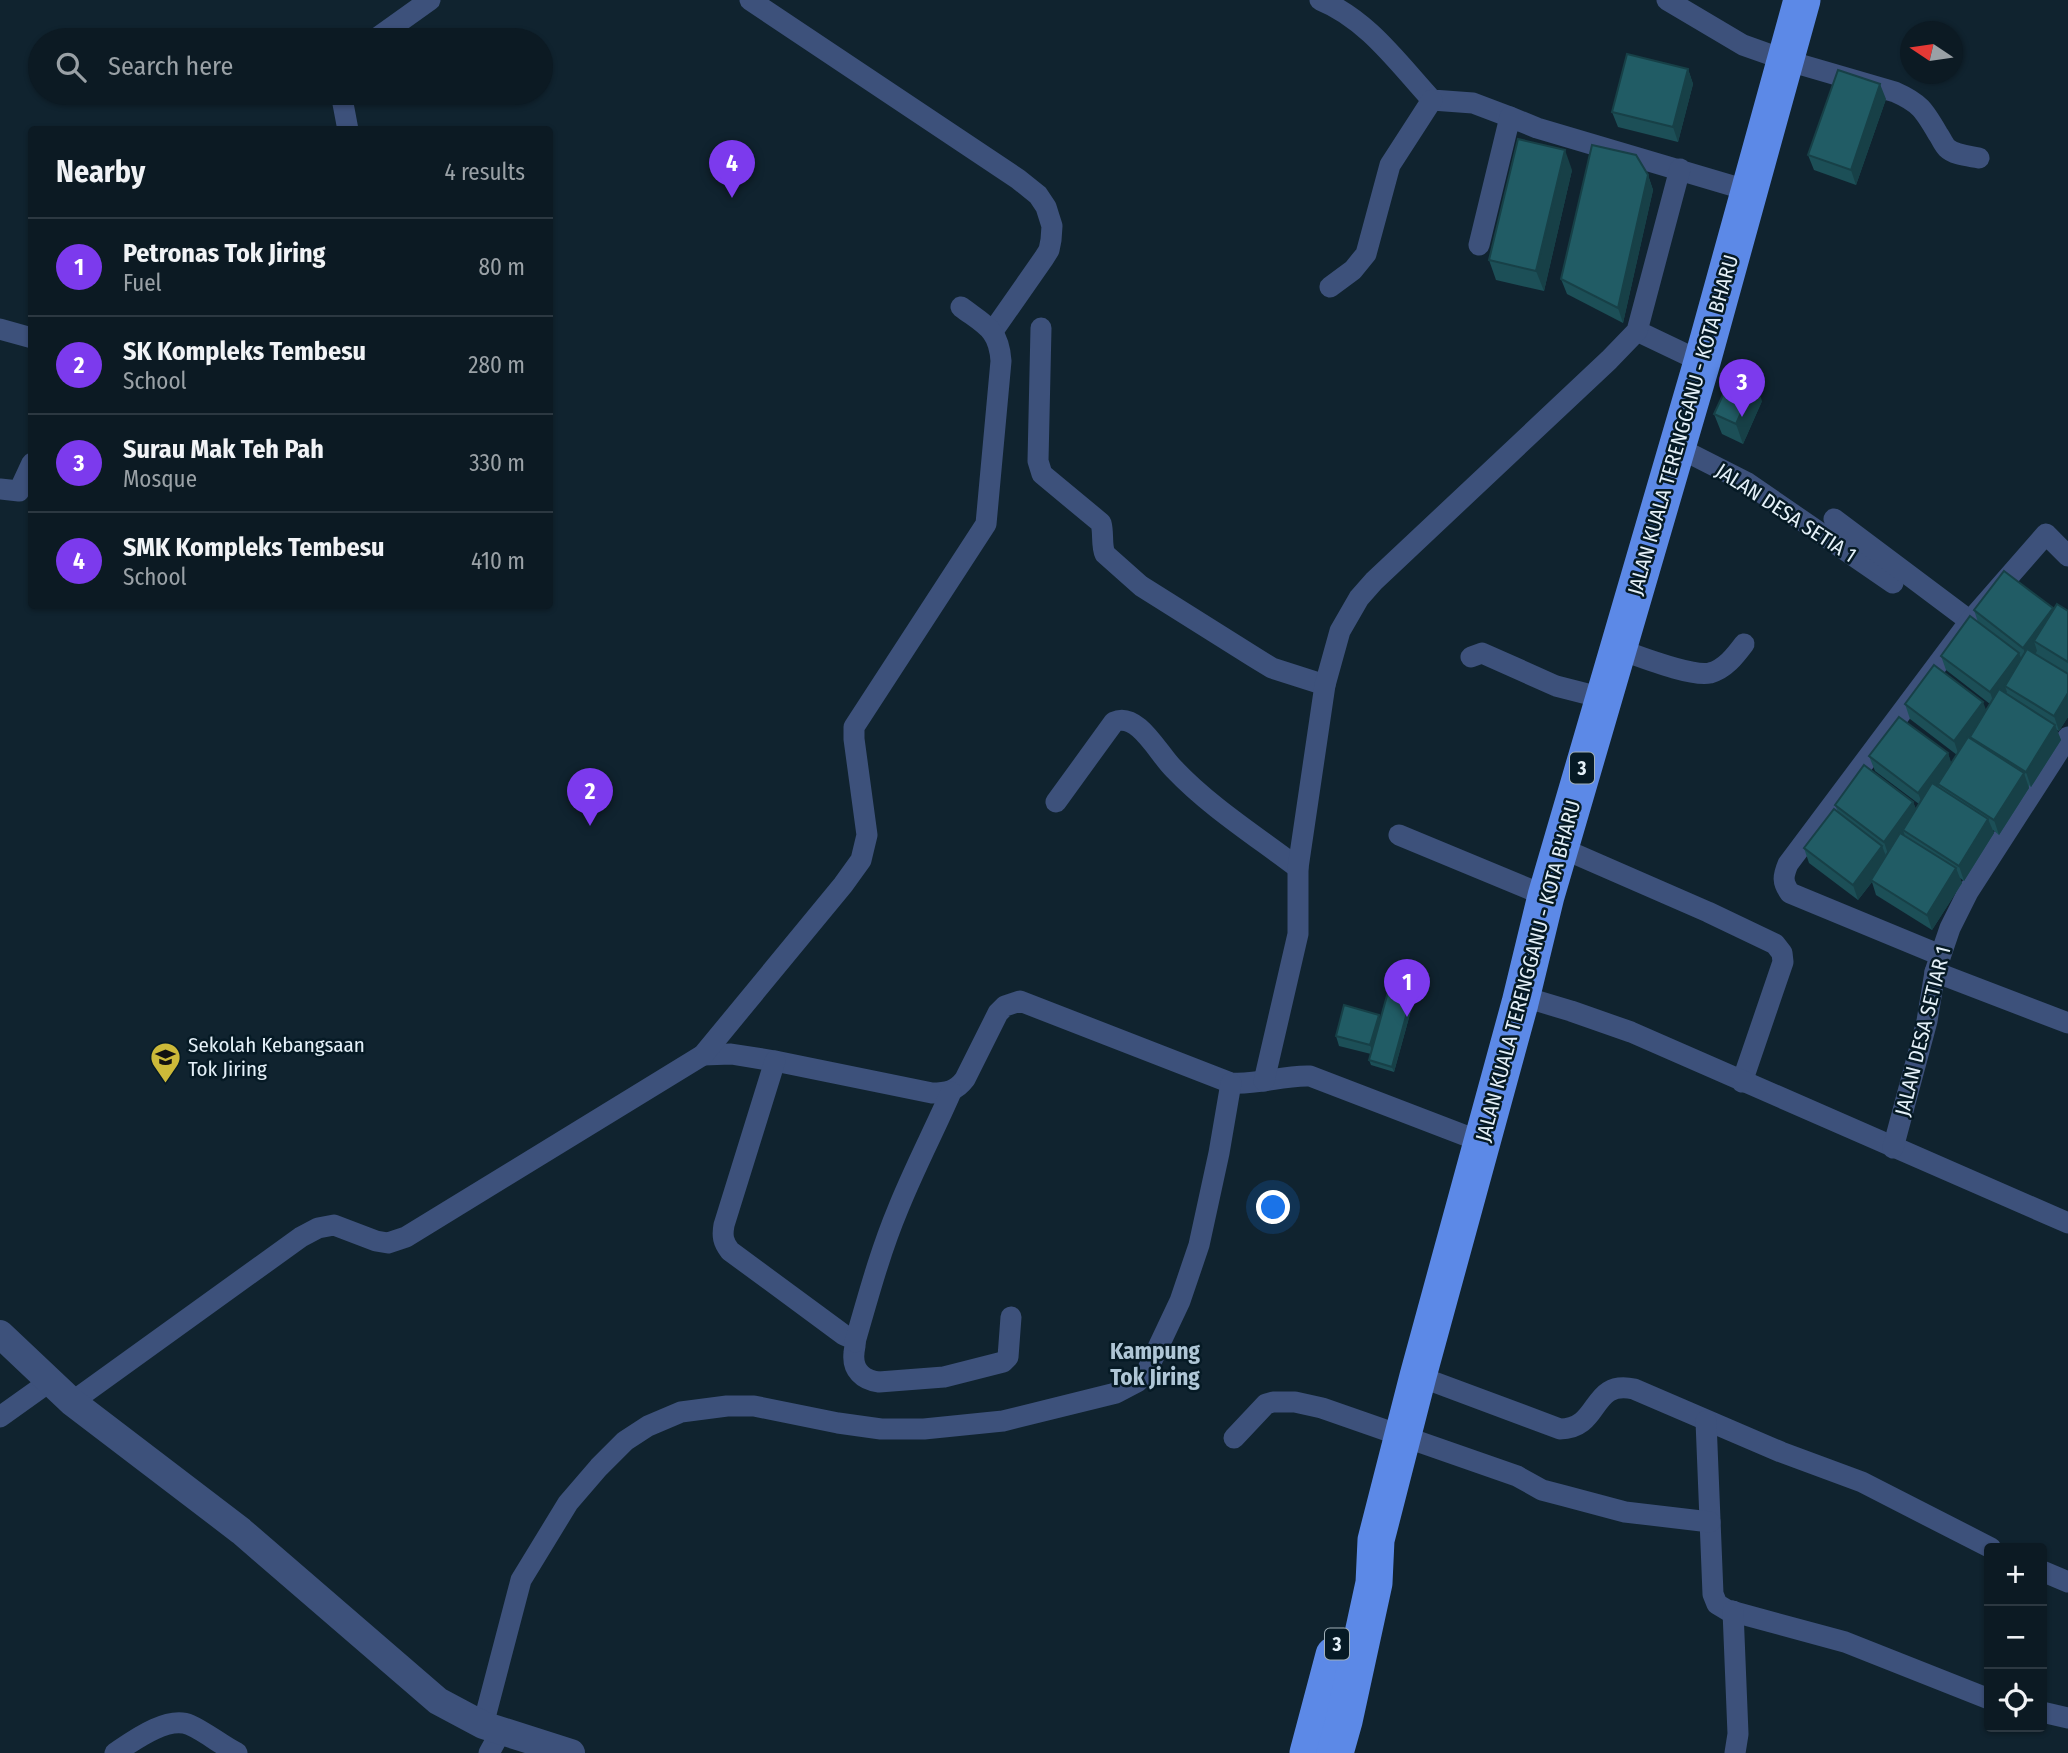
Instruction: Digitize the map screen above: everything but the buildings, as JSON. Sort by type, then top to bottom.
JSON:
[{"type":"highway","name":"JALAN KUALA TERENGGANU - KOTA BHARU","points":[[1376,1540],[1559,847],[1702,362],[1802,0]]},
{"type":"highway","name":"3","points":[[1308,1753],[1354,1580],[1376,1540]]},
{"type":"highway","name":"3","points":[[1335,1753],[1374,1583],[1376,1540]]},
{"type":"street","points":[[391,28],[430,0]]},
{"type":"street","points":[[750,0],[1038,195],[1046,207],[1052,226],[1049,250],[993,331]]},
{"type":"street","points":[[1320,0],[1337,7],[1366,28],[1432,100],[1473,103],[1537,128],[1750,191]]},
{"type":"street","points":[[1667,0],[1743,46],[1908,98],[1918,104],[1947,148],[1979,158]]},
{"type":"street","points":[[1330,287],[1353,270],[1366,254],[1390,165],[1432,100]]},
{"type":"street","points":[[343,105],[347,126]]},
{"type":"street","points":[[1479,245],[1510,117]]},
{"type":"street","points":[[1264,1081],[1297,934],[1298,868],[1325,685],[1340,631],[1359,598],[1374,581],[1637,331],[1680,169]]},
{"type":"street","points":[[72,1402],[301,1237],[318,1228],[334,1226],[388,1243],[406,1237],[703,1055],[843,886],[861,860],[867,835],[854,727],[986,524],[1001,361],[1000,346],[993,331],[961,307]]},
{"type":"street","points":[[1041,328],[1038,461],[1042,474],[1101,523],[1105,554],[1141,586],[1272,668],[1325,685]]},
{"type":"street","points":[[0,329],[28,337]]},
{"type":"street","points":[[1637,331],[1702,362]]},
{"type":"street","name":"JALAN DESA SETIA 1","points":[[1677,447],[1746,482],[1892,583]]},
{"type":"street","points":[[0,489],[19,491],[28,472]]},
{"type":"street","name":"JALAN DESA SETIA 1","points":[[1834,519],[1970,621]]},
{"type":"street","points":[[2068,556],[2046,534],[1970,621],[1788,864],[1784,874],[1784,884],[1790,893],[2068,1023]]},
{"type":"street","points":[[1618,649],[1698,674],[1713,672],[1731,662],[1744,644]]},
{"type":"street","points":[[1471,657],[1482,653],[1556,686],[1603,698]]},
{"type":"street","points":[[1056,802],[1114,722],[1125,720],[1143,731],[1174,770],[1207,799],[1298,868]]},
{"type":"street","name":"JALAN DESA SETIAR 1","points":[[1893,1148],[1927,1021],[1938,964],[1950,928],[1968,892],[2068,737]]},
{"type":"street","points":[[1399,835],[1546,896]]},
{"type":"street","points":[[1559,847],[1776,944],[1783,962],[1742,1082]]},
{"type":"street","points":[[1521,996],[1609,1024],[2068,1223]]},
{"type":"street","points":[[703,1055],[731,1054],[932,1093],[951,1091],[959,1087],[965,1079],[998,1013],[1005,1006],[1020,1001],[1231,1083],[1249,1084],[1310,1076],[1482,1142]]},
{"type":"street","points":[[775,1061],[724,1225],[725,1244],[730,1251],[855,1342]]},
{"type":"street","points":[[491,1736],[521,1580],[568,1503],[625,1441],[648,1426],[681,1412],[727,1406],[754,1406],[838,1423],[924,1429],[1003,1421],[1116,1393],[1137,1382],[1149,1367],[1180,1301],[1199,1245],[1231,1083]]},
{"type":"street","points":[[951,1091],[918,1161],[876,1270],[855,1342],[854,1363],[867,1379],[878,1382],[944,1377],[1006,1360],[1011,1317]]},
{"type":"street","points":[[0,1334],[72,1402],[241,1531],[419,1686],[491,1736],[571,1753]]},
{"type":"street","points":[[1418,1376],[1560,1429],[1570,1429],[1581,1424],[1612,1388],[1622,1386],[1634,1389],[1706,1421],[1862,1482],[1984,1545]]},
{"type":"street","points":[[0,1417],[49,1382]]},
{"type":"street","points":[[1234,1438],[1266,1404],[1308,1404],[1517,1476],[1542,1490],[1625,1512],[1710,1522]]},
{"type":"street","points":[[1706,1421],[1713,1594],[1717,1604],[1733,1611],[1845,1642],[1984,1697]]},
{"type":"street","points":[[2047,1573],[2068,1582]]},
{"type":"street","points":[[1733,1611],[1738,1734],[1735,1753]]},
{"type":"street","points":[[2047,1713],[2068,1718]]},
{"type":"street","points":[[115,1753],[163,1725],[182,1723],[192,1726],[237,1753]]},
{"type":"place","name":"SMK Kompleks Tembesu","points":[[732,198]]},
{"type":"place","name":"Surau Mak Teh Pah","points":[[1742,417]]},
{"type":"place","name":"SK Kompleks Tembesu","points":[[590,826]]},
{"type":"place","name":"Petronas Tok Jiring","points":[[1407,1017]]},
{"type":"place","name":"Sekolah Kebangsaan Tok Jiring","points":[[165,1084]]},
{"type":"district","name":"Kampung Tok Jiring","points":[[1155,1364]]}]
